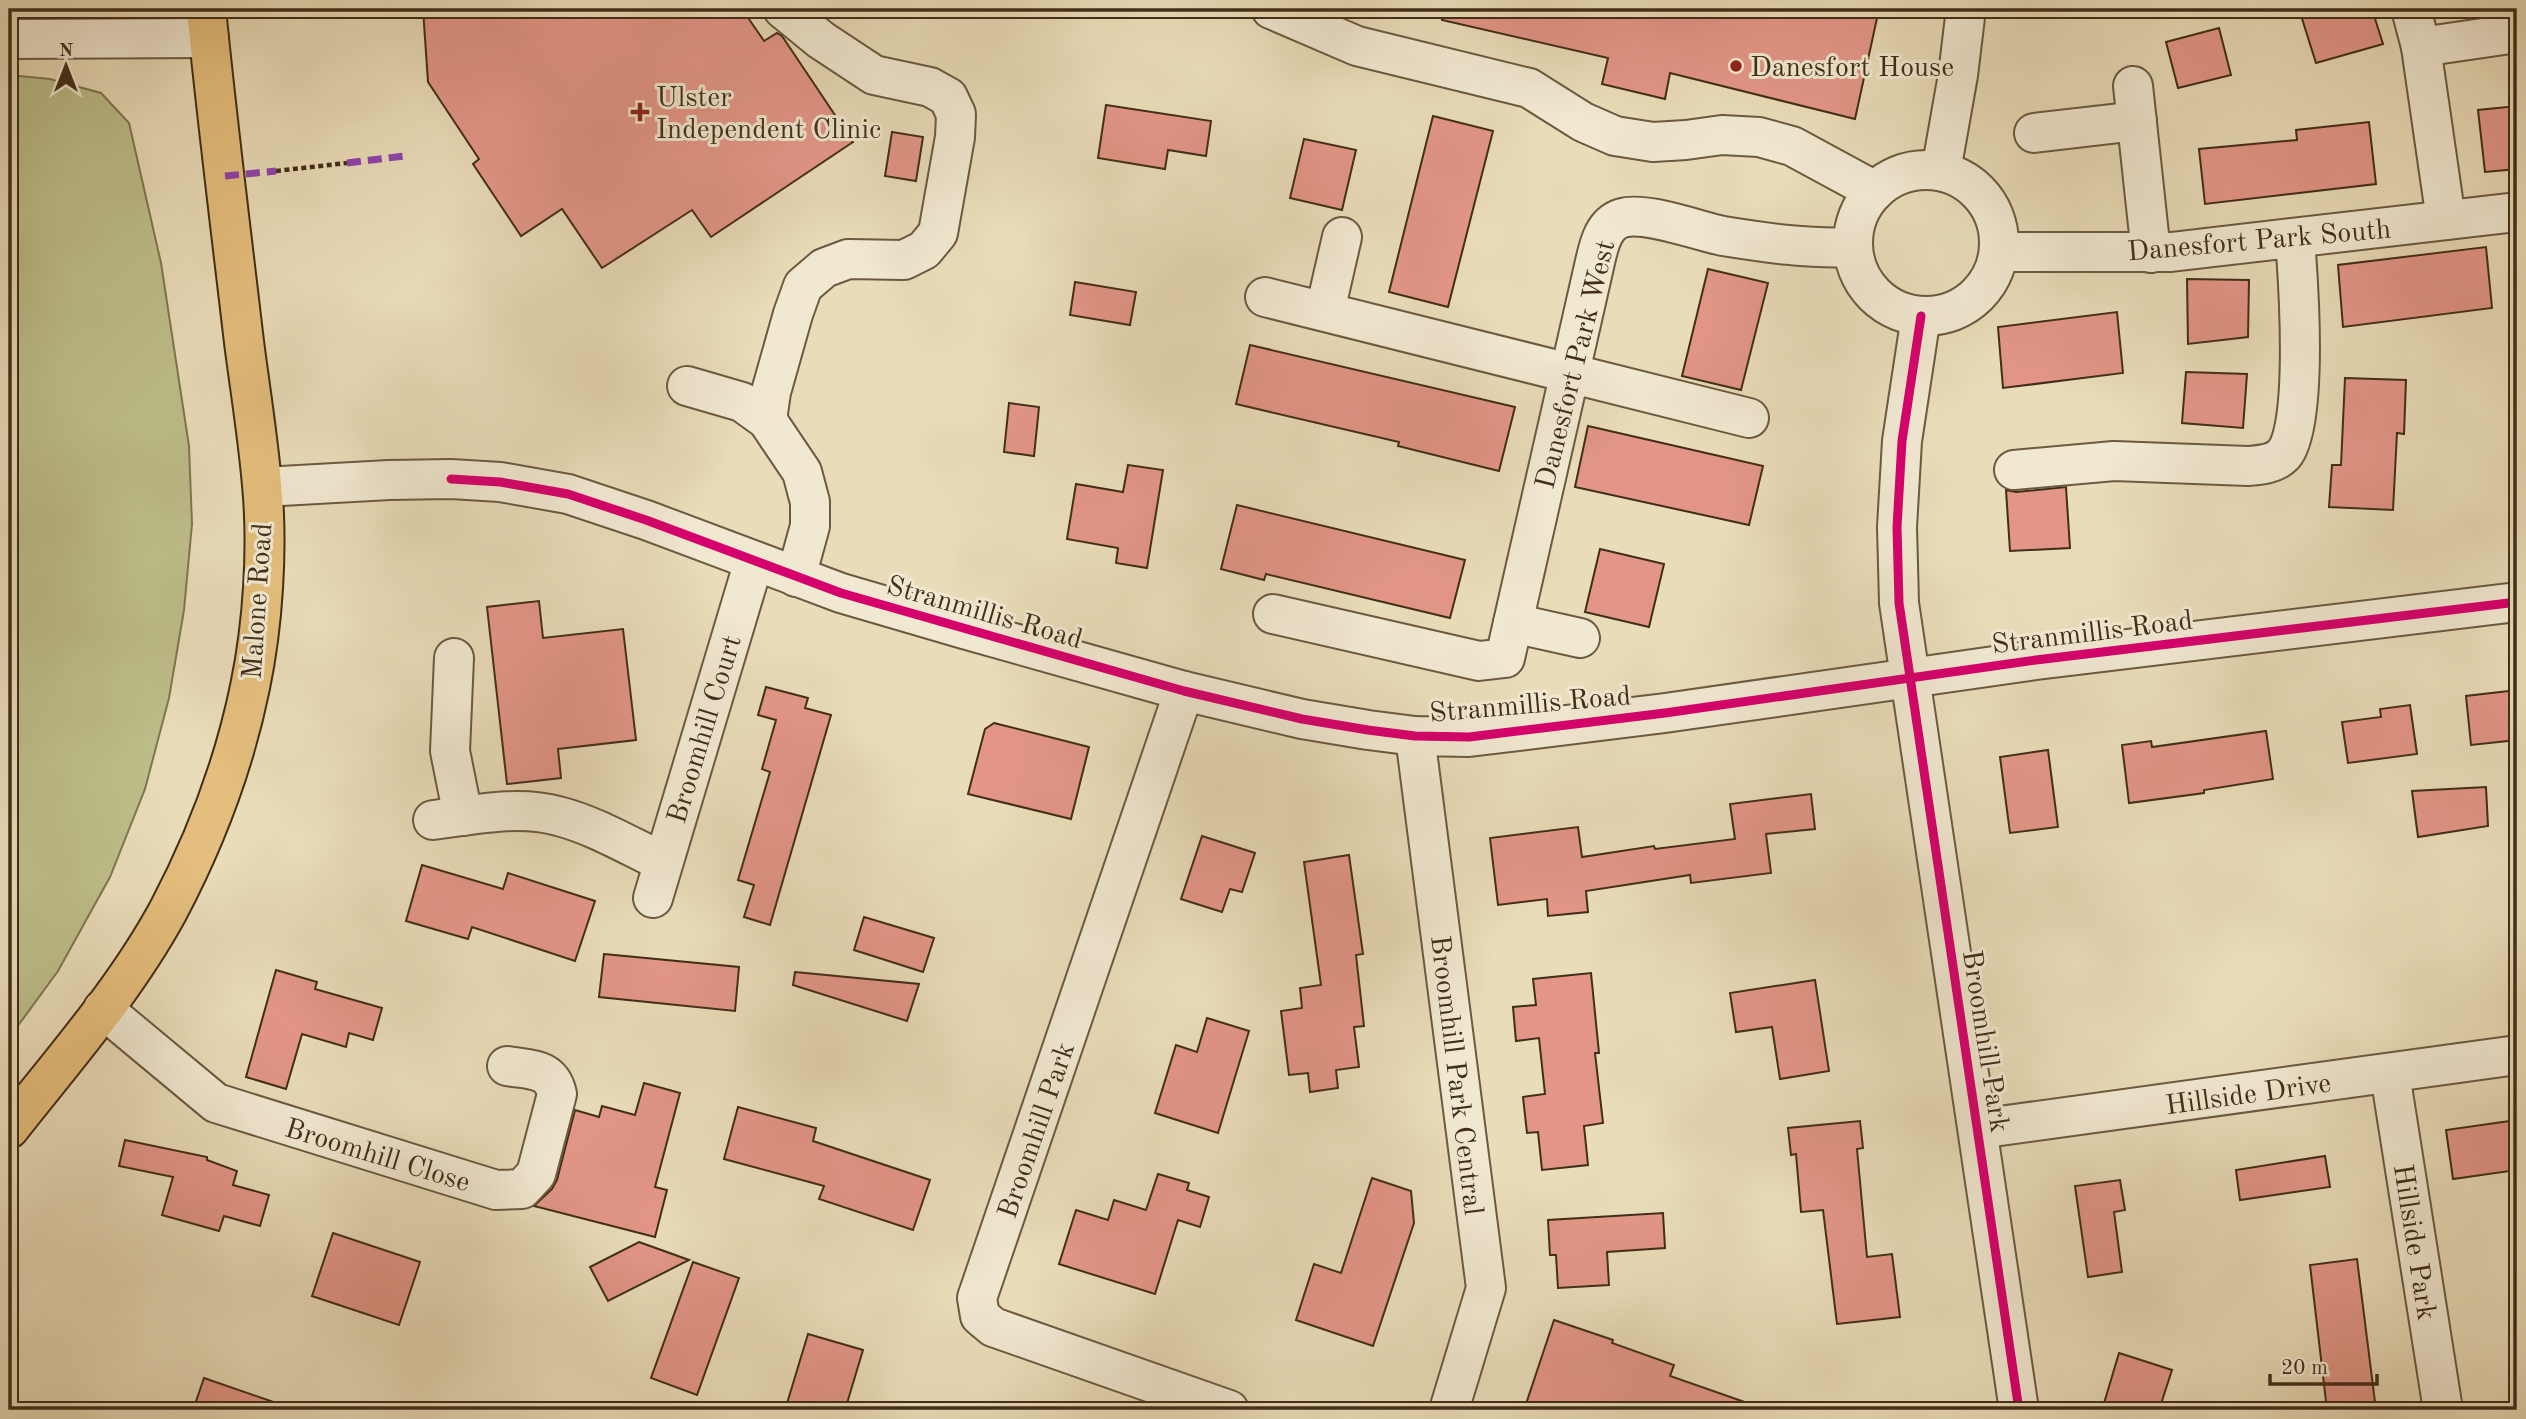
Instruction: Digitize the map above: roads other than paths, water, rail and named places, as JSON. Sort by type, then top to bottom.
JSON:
[{"type":"main road","name":"Malone Road","points":[[9,1129],[103,1009],[146,950],[168,911],[195,856],[223,787],[250,687],[259,631],[263,580],[263,487],[207,23]]},
{"type":"street","points":[[767,420],[771,392],[803,286],[824,268],[848,259],[904,260],[924,250],[938,233],[955,137],[956,114],[948,97],[930,87],[874,75],[821,40],[783,9]]},
{"type":"street","points":[[1271,9],[1357,46],[1529,88],[1583,122],[1615,136],[1653,142],[1686,141],[1722,135],[1759,137],[1793,146],[1875,191]]},
{"type":"street","points":[[1941,171],[1958,75],[1966,9]]},
{"type":"street","points":[[2411,9],[2421,47],[2446,220]]},
{"type":"street","points":[[9,39],[207,23]]},
{"type":"street","points":[[2421,47],[2517,33]]},
{"type":"street","points":[[2034,133],[2135,104],[2151,253]]},
{"type":"street","points":[[1923,170],[1941,171],[1961,179],[1979,192],[1991,209],[1998,230],[1999,252],[1993,273],[1981,292],[1964,306],[1943,314],[1921,316],[1900,311],[1882,301],[1867,286],[1857,268],[1853,247],[1855,227],[1862,207],[1875,191],[1889,180],[1905,173],[1923,170]]},
{"type":"street","name":"Danesfort Park South","points":[[1999,252],[2151,253],[2295,239],[2517,212]]},
{"type":"street","name":"Danesfort Park West","points":[[1509,641],[1600,242],[1608,227],[1621,218],[1641,217],[1721,236],[1811,249],[1853,247]]},
{"type":"street","points":[[1325,311],[1342,237]]},
{"type":"street","points":[[2014,470],[2114,461],[2248,466],[2269,463],[2283,456],[2291,442],[2297,418],[2301,310],[2295,239]]},
{"type":"street","points":[[1265,296],[1749,418]]},
{"type":"street","name":"Broomhill Park","points":[[1921,316],[1902,441],[1897,527],[1899,603],[2019,1410]]},
{"type":"street","points":[[687,386],[741,402],[767,420],[802,472],[810,502],[810,526],[796,577]]},
{"type":"street","name":"Stranmillis Road","points":[[263,487],[408,479],[500,482],[568,494],[646,520],[841,593],[1184,691],[1302,719],[1415,736],[1469,737],[2049,658],[2517,602]]},
{"type":"street","name":"Broomhill Court","points":[[653,898],[754,561]]},
{"type":"street","points":[[1273,614],[1479,661],[1509,641],[1580,638]]},
{"type":"street","points":[[454,658],[450,806],[531,811],[558,816],[587,825],[663,862]]},
{"type":"street","name":"Broomhill Park","points":[[1184,691],[977,1298],[979,1316],[993,1327],[1229,1410]]},
{"type":"street","name":"Broomhill Park Central","points":[[1415,736],[1486,1288],[1449,1410]]},
{"type":"street","name":"Broomhill Close","points":[[103,1009],[216,1103],[496,1190],[522,1189],[536,1174],[557,1094],[554,1081],[545,1073],[507,1066]]},
{"type":"street","name":"Hillside Drive","points":[[1978,1129],[2517,1055]]},
{"type":"street","name":"Hillside Park","points":[[2390,1074],[2443,1410]]},
{"type":"place","name":"Danesfort House","points":[[1736,66]]},
{"type":"place","name":"Ulster Independent Clinic","points":[[640,112]]}]
